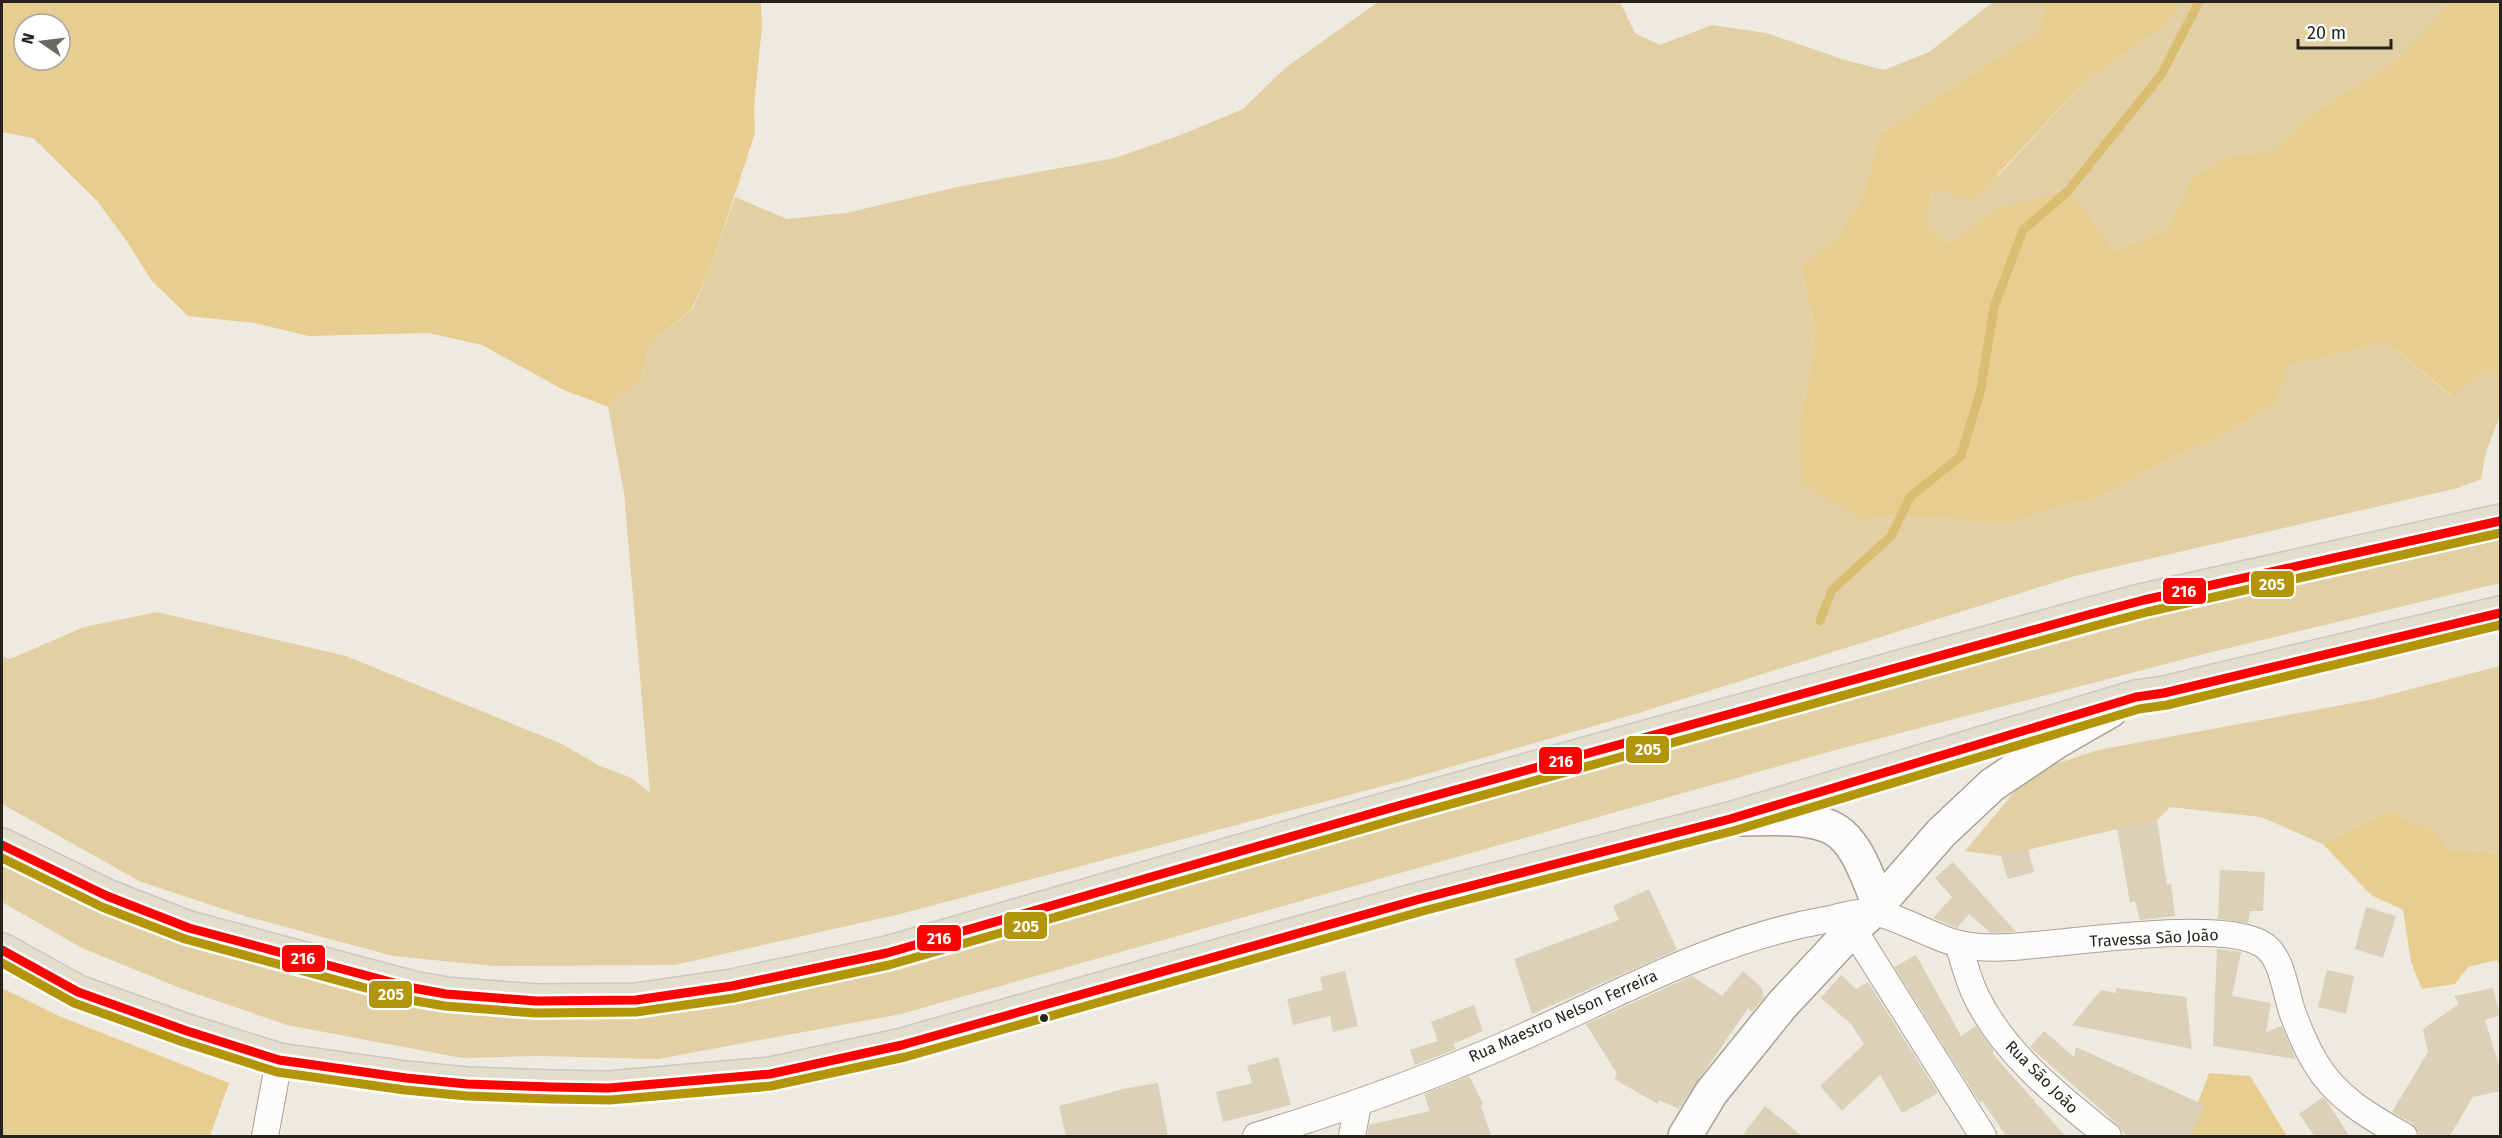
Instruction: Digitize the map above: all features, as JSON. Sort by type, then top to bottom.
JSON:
[{"type":"highway","points":[[2,845],[107,896],[189,928],[413,988],[446,994],[536,1001],[636,1000],[732,986],[887,953],[1412,801],[2091,614],[2500,521]]},
{"type":"highway","points":[[2,950],[78,992],[187,1031],[279,1060],[406,1078],[530,1086],[609,1088],[770,1074],[902,1045],[1420,899],[1730,819],[2136,697],[2164,693],[2500,613]]},
{"type":"main road","points":[[1685,1137],[1711,1093],[1782,1005],[1868,915],[1941,833],[1992,785],[2056,742],[2136,697]]},
{"type":"main road","points":[[1730,819],[1804,821],[1836,830],[1856,855],[1868,915]]},
{"type":"street","name":"Travessa São João","points":[[1868,915],[1958,944],[1995,948],[2188,932],[2233,934],[2257,941],[2265,945],[2275,959],[2293,1014],[2309,1051],[2330,1084],[2360,1110],[2404,1137]]},
{"type":"street","name":"Rua Maestro Nelson Ferreira","points":[[1256,1137],[1358,1104],[1512,1042],[1644,979],[1715,950],[1773,931],[1868,915]]},
{"type":"street","points":[[1868,915],[1983,1137]]},
{"type":"street","name":"Rua São João","points":[[1958,944],[1976,996],[1993,1026],[2017,1055],[2108,1137]]},
{"type":"street","points":[[265,1137],[279,1060]]},
{"type":"street","points":[[1352,1137],[1358,1104]]},
{"type":"shaded area","points":[[2,2],[761,2],[762,26],[754,107],[755,133],[714,258],[692,309],[650,343],[641,379],[608,407],[562,389],[482,345],[428,333],[309,336],[254,323],[188,316],[152,281],[126,240],[97,201],[33,138],[2,132]]},
{"type":"shaded area","points":[[1378,2],[1620,2],[1635,33],[1660,45],[1712,25],[1766,33],[1845,60],[1884,70],[1929,52],[1993,2],[2046,2],[2040,30],[1880,134],[1861,201],[1835,239],[1801,265],[1814,325],[1813,356],[1799,428],[1865,521],[1894,515],[2010,524],[2050,509],[2098,498],[2161,463],[2221,436],[2275,403],[2287,366],[2387,342],[2451,396],[2487,369],[2500,377],[2500,416],[2486,452],[2481,479],[2458,488],[2075,576],[1632,715],[1402,781],[900,914],[675,965],[494,966],[393,956],[248,917],[141,882],[2,804],[2,656],[10,659],[84,627],[157,612],[346,656],[562,744],[600,766],[632,778],[650,793],[624,493],[608,407],[641,379],[650,343],[693,309],[735,197],[787,219],[846,213],[962,186],[1115,158],[1178,136],[1243,109],[1285,68]]},
{"type":"shaded area","points":[[2046,2],[2184,2],[2160,29],[2085,81],[1973,201],[1933,187],[1927,227],[1950,244],[1992,210],[2068,191],[2089,215],[2114,251],[2167,230],[2192,178],[2227,157],[2273,150],[2306,118],[2393,62],[2452,2],[2500,2],[2500,377],[2487,369],[2452,396],[2387,342],[2288,366],[2275,403],[2221,436],[2161,463],[2098,498],[2050,509],[2010,524],[1894,515],[1865,521],[1802,483],[1799,428],[1813,356],[1814,325],[1801,265],[1835,239],[1861,201],[1880,134],[2040,30]]},
{"type":"shaded area","points":[[2184,2],[2452,2],[2393,62],[2306,118],[2273,150],[2227,157],[2192,178],[2167,230],[2114,251],[2089,215],[1992,210],[1950,244],[1927,227],[1933,187],[1998,176],[2085,81],[2160,29]]},
{"type":"shaded area","points":[[2500,523],[2500,583],[2208,653],[1839,749],[901,1014],[658,1059],[539,1056],[462,1058],[287,1025],[185,990],[82,948],[2,902],[2,831],[223,948],[550,1012],[1209,874]]},
{"type":"shaded area","points":[[2500,666],[2500,853],[2450,850],[2434,831],[2389,811],[2323,844],[2261,817],[2170,807],[2157,820],[2001,856],[1965,851],[2031,772],[2098,750],[2369,700]]},
{"type":"shaded area","points":[[2389,811],[2434,831],[2450,850],[2500,853],[2500,964],[2496,960],[2468,967],[2455,984],[2422,989],[2411,962],[2403,910],[2371,895],[2323,844]]},
{"type":"shaded area","points":[[2,988],[59,1016],[229,1083],[210,1136],[2,1136]]},
{"type":"shaded area","points":[[2209,1073],[2250,1076],[2287,1136],[2186,1136]]},
{"type":"building","points":[[2157,820],[2167,885],[2171,884],[2175,916],[2140,920],[2135,901],[2130,903],[2117,828]]},
{"type":"building","points":[[2028,849],[2034,872],[2008,879],[2001,856]]},
{"type":"building","points":[[1953,862],[2016,932],[1991,933],[1969,914],[1957,928],[1933,918],[1952,897],[1935,878]]},
{"type":"building","points":[[2220,870],[2265,872],[2263,911],[2250,911],[2248,923],[2218,919]]},
{"type":"building","points":[[1649,889],[1677,950],[1532,1014],[1514,959],[1619,920],[1613,906]]},
{"type":"building","points":[[2366,907],[2396,916],[2383,958],[2355,949]]},
{"type":"building","points":[[2217,949],[2241,952],[2232,996],[2271,1003],[2266,1032],[2282,1026],[2296,1059],[2213,1046]]},
{"type":"building","points":[[1916,955],[1961,1036],[1976,1026],[1994,1051],[1992,1053],[2066,1137],[2007,1137],[1982,1101],[1980,1103],[1894,967]]},
{"type":"building","points":[[2327,970],[2354,976],[2346,1014],[2318,1007]]},
{"type":"building","points":[[1345,971],[1358,1026],[1333,1032],[1330,1016],[1293,1025],[1287,999],[1323,990],[1320,977]]},
{"type":"building","points":[[1743,971],[1761,987],[1764,997],[1752,1012],[1748,1008],[1679,1109],[1659,1100],[1658,1104],[1614,1079],[1617,1074],[1586,1024],[1692,976],[1722,996]]},
{"type":"building","points":[[1841,975],[1856,989],[1868,982],[1938,1093],[1902,1113],[1880,1075],[1842,1111],[1820,1086],[1864,1044],[1851,1024],[1821,998]]},
{"type":"building","points":[[2116,988],[2186,997],[2192,1049],[2072,1025],[2101,990],[2116,993]]},
{"type":"building","points":[[2493,988],[2500,1015],[2485,1020],[2500,1068],[2500,1091],[2473,1097],[2449,1137],[2421,1137],[2412,1123],[2392,1112],[2428,1052],[2423,1029],[2459,1004],[2454,996]]},
{"type":"building","points":[[1474,1005],[1483,1031],[1453,1044],[1456,1049],[1415,1065],[1410,1050],[1438,1041],[1431,1022]]},
{"type":"building","points":[[2044,1031],[2074,1057],[2076,1047],[2204,1105],[2190,1137],[2127,1137],[2117,1124],[2030,1047]]},
{"type":"building","points":[[1278,1057],[1291,1105],[1223,1122],[1216,1092],[1252,1083],[1247,1066]]},
{"type":"building","points":[[1469,1076],[1483,1104],[1481,1106],[1492,1137],[1367,1137],[1369,1125],[1430,1111],[1424,1094]]},
{"type":"building","points":[[1158,1083],[1168,1137],[1066,1137],[1059,1106],[1127,1088]]},
{"type":"building","points":[[2323,1097],[2350,1137],[2315,1137],[2299,1114]]},
{"type":"building","points":[[1765,1106],[1803,1137],[1741,1137]]},
{"type":"waterway","points":[[1820,621],[1832,590],[1891,536],[1910,497],[1961,456],[1981,389],[1994,307],[2023,230],[2068,191],[2161,75],[2199,2]]},
{"type":"transit line","name":"216","points":[[2,845],[107,896],[189,928],[413,988],[446,994],[536,1001],[636,1000],[732,986],[887,953],[1401,805],[2091,614],[2144,600],[2500,521]]},
{"type":"transit line","name":"205","points":[[2,858],[102,907],[185,939],[410,1000],[445,1006],[535,1013],[636,1012],[734,998],[889,965],[1404,817],[2094,626],[2147,612],[2500,533]]},
{"type":"transit line","name":"216","points":[[2,950],[78,992],[187,1031],[279,1060],[406,1078],[467,1084],[551,1087],[609,1088],[770,1074],[902,1045],[1420,899],[1730,819],[2136,697],[2164,693],[2500,613]]},
{"type":"transit line","name":"205","points":[[2,963],[74,1003],[183,1042],[277,1072],[405,1090],[467,1096],[551,1099],[610,1100],[771,1086],[905,1057],[1423,911],[1733,831],[2139,709],[2167,705],[2500,625]]}]
